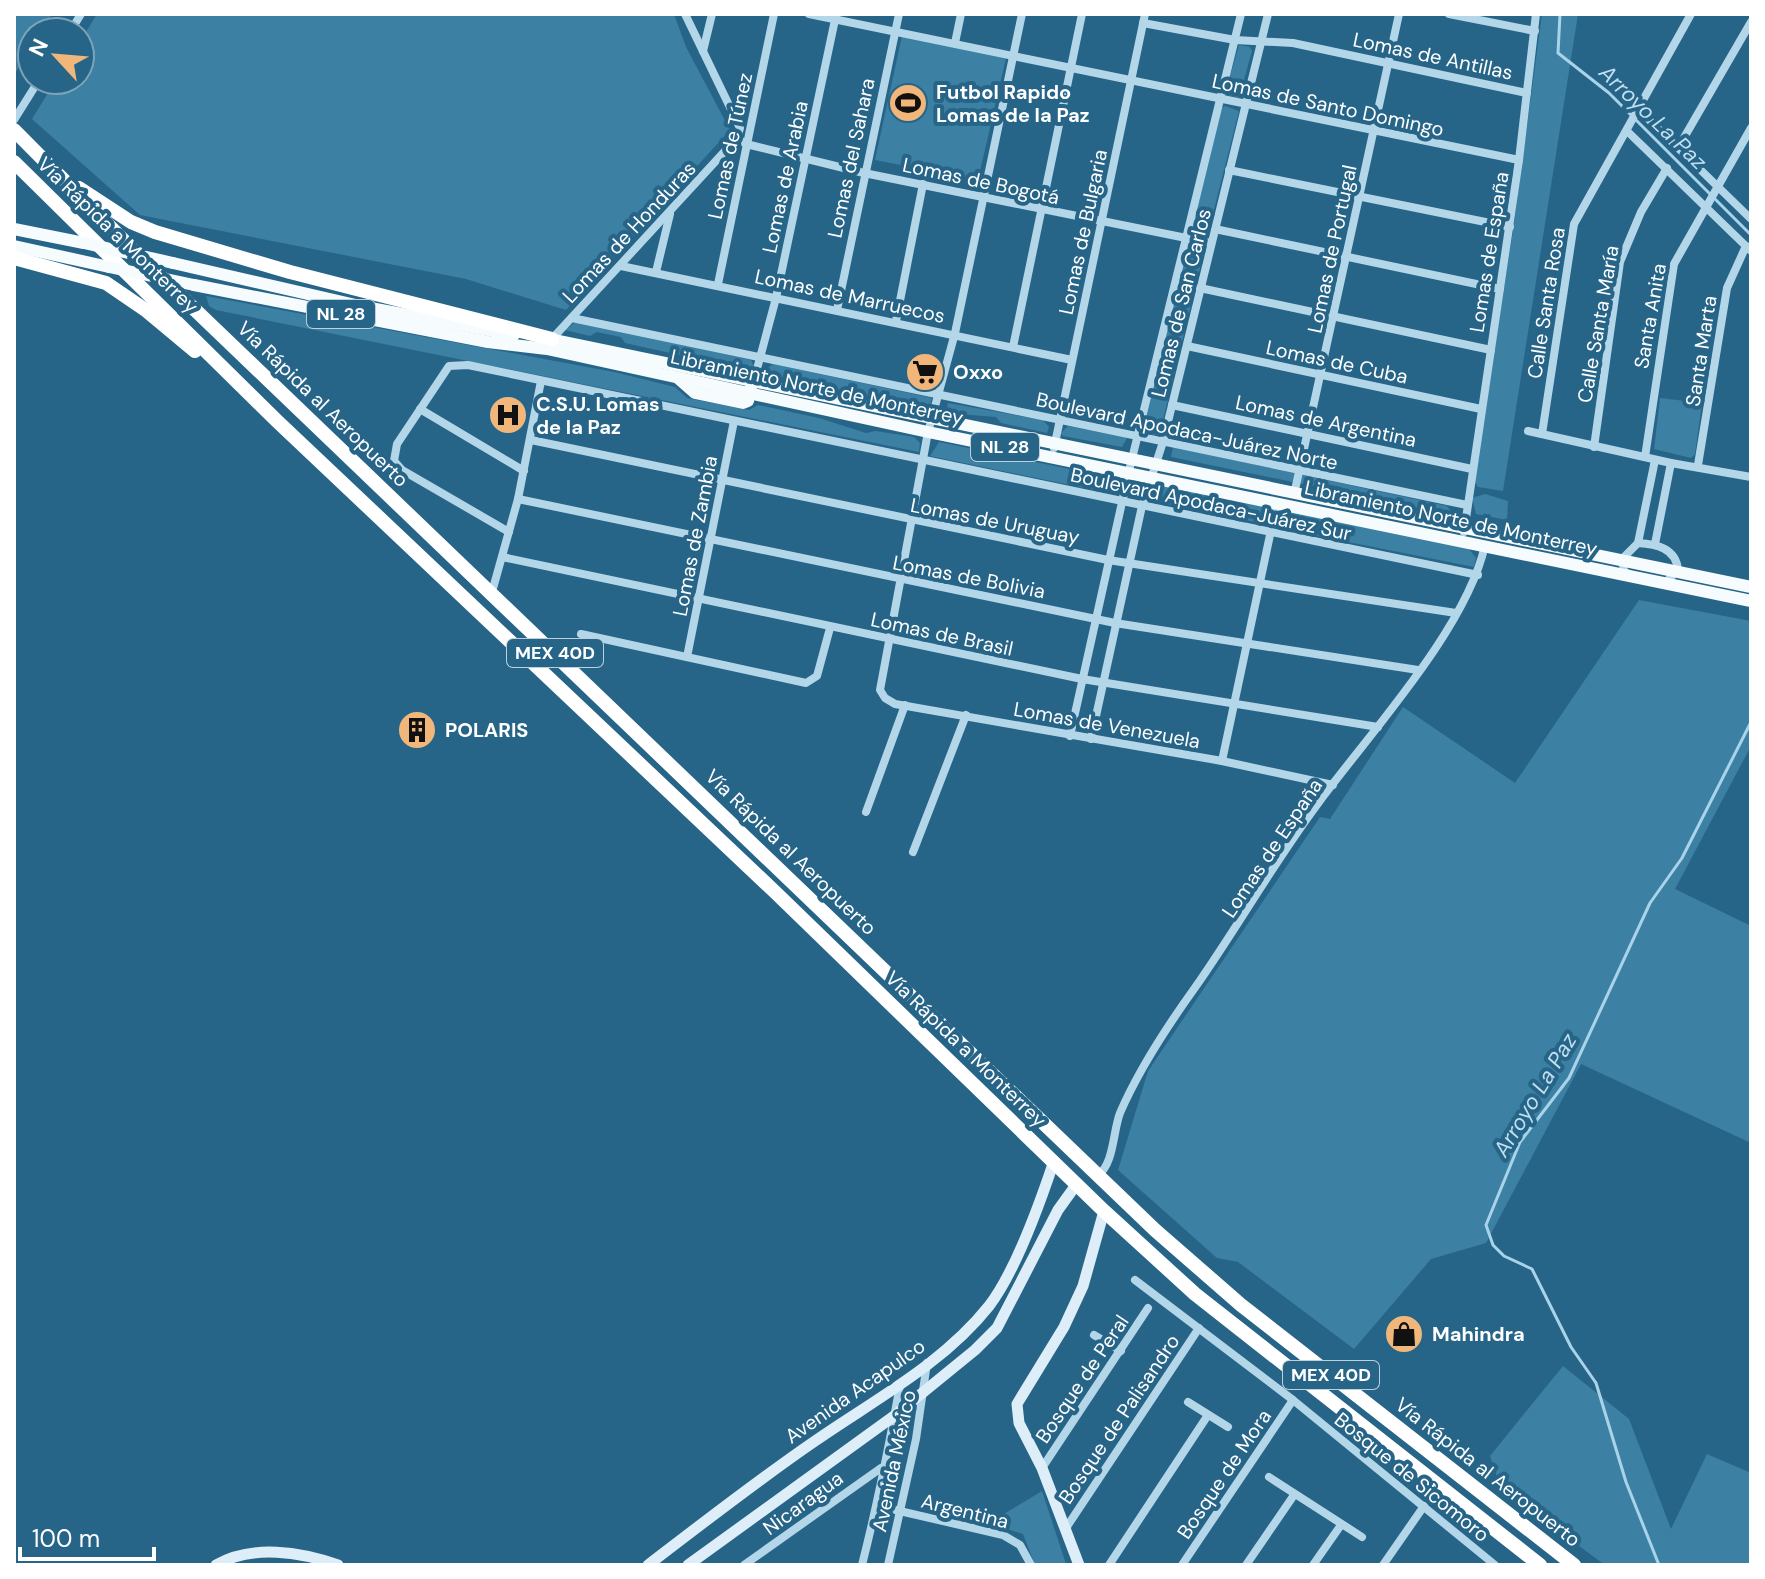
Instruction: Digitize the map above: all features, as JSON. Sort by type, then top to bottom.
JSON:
[{"type":"highway","name":"Vía Rápida al Aeropuerto","points":[[14,130],[1155,1230],[1241,1305],[1574,1565]]},
{"type":"highway","name":"Vía Rápida a Monterrey","points":[[14,162],[277,421],[1104,1211],[1195,1294],[1540,1565]]},
{"type":"highway","points":[[60,177],[131,222],[155,232],[550,344]]},
{"type":"highway","points":[[14,258],[95,278],[116,289],[277,421]]},
{"type":"main road","points":[[14,229],[465,328],[750,384]]},
{"type":"main road","name":"Libramiento Norte de Monterrey","points":[[14,246],[475,340],[550,344],[677,377],[750,384],[1052,457],[1277,502],[1464,534],[1485,545],[1751,601]]},
{"type":"main road","points":[[930,426],[1055,442],[1133,457],[1295,490],[1464,534],[1622,559],[1751,587]]},
{"type":"street","points":[[685,14],[740,128],[737,138],[746,144]]},
{"type":"street","points":[[703,51],[712,14]]},
{"type":"street","name":"Lomas de Túnez","points":[[718,284],[774,14]]},
{"type":"street","name":"Lomas de Santo Domingo","points":[[809,14],[836,17],[1131,82],[1519,160]]},
{"type":"street","name":"Lomas del Sahara","points":[[837,310],[899,14]]},
{"type":"street","points":[[955,43],[961,14]]},
{"type":"street","points":[[888,639],[930,426],[955,333],[1022,14]]},
{"type":"street","points":[[1013,347],[1044,211],[1082,14]]},
{"type":"street","name":"Lomas de San Carlos","points":[[1070,736],[1129,471],[1241,14]]},
{"type":"street","name":"Lomas de San Carlos","points":[[1091,739],[1128,563],[1163,442],[1268,14]]},
{"type":"street","name":"Lomas de Portugal","points":[[1295,490],[1399,14]]},
{"type":"street","points":[[1449,14],[1535,31]]},
{"type":"street","name":"Lomas de España","points":[[1464,534],[1510,227],[1536,14]]},
{"type":"street","name":"Calle Santa Rosa","points":[[1542,434],[1574,224],[1691,14]]},
{"type":"street","name":"Lomas de Arabia","points":[[750,384],[762,358],[836,17]]},
{"type":"street","name":"Lomas de Antillas","points":[[1144,18],[1235,40],[1293,43],[1527,93]]},
{"type":"street","name":"Lomas de Bulgaria","points":[[1052,457],[1144,18]]},
{"type":"street","points":[[1678,148],[1751,22]]},
{"type":"street","points":[[14,120],[29,96]]},
{"type":"street","points":[[1637,113],[1751,219]]},
{"type":"street","name":"Santa Anita","points":[[1638,543],[1644,519],[1671,273],[1686,238],[1751,128]]},
{"type":"street","points":[[1628,129],[1748,248]]},
{"type":"street","name":"Lomas de Honduras","points":[[550,344],[737,138]]},
{"type":"street","name":"Lomas de Bogotá","points":[[746,144],[864,173],[1211,243]]},
{"type":"street","name":"Calle Santa María","points":[[1594,447],[1620,262],[1641,212],[1667,168]]},
{"type":"street","points":[[1229,170],[1510,227]]},
{"type":"street","points":[[896,321],[923,184]]},
{"type":"street","points":[[656,272],[670,211]]},
{"type":"street","points":[[1215,229],[1500,289]]},
{"type":"street","name":"Santa Marta","points":[[1698,465],[1727,288],[1748,248]]},
{"type":"street","name":"Lomas de Marruecos","points":[[621,266],[955,333],[1072,360]]},
{"type":"street","points":[[1200,288],[1491,350]]},
{"type":"street","name":"Boulevard Apodaca-Juárez Norte","points":[[572,318],[1467,505]]},
{"type":"street","name":"Lomas de Cuba","points":[[1187,346],[1481,409]]},
{"type":"street","name":"Boulevard Apodaca-Juárez Sur","points":[[420,409],[449,366],[468,365],[1478,575]]},
{"type":"street","points":[[492,592],[518,499],[541,381]]},
{"type":"street","name":"Lomas de Argentina","points":[[1172,405],[1472,469]]},
{"type":"street","points":[[509,532],[402,470],[394,461],[395,450],[420,409],[524,471]]},
{"type":"street","name":"Lomas de Zambia","points":[[687,657],[734,421]]},
{"type":"street","points":[[1528,431],[1650,459],[1698,465],[1751,477]]},
{"type":"street","name":"Lomas de Uruguay","points":[[531,440],[1108,560],[1456,613]]},
{"type":"street","points":[[1655,544],[1671,463]]},
{"type":"street","name":"Lomas de Bolivia","points":[[518,499],[1115,623],[1418,670]]},
{"type":"street","points":[[1222,761],[1277,502]]},
{"type":"street","points":[[1644,519],[1658,522]]},
{"type":"street","points":[[1631,576],[1624,571],[1622,559],[1638,543],[1655,544],[1673,555],[1677,571],[1665,583]]},
{"type":"street","name":"Lomas de España","points":[[1098,1175],[1108,1160],[1120,1114],[1156,1044],[1333,785],[1378,727],[1456,613],[1478,575],[1485,545]]},
{"type":"street","name":"Lomas de Brasil","points":[[502,557],[1102,683],[1378,727]]},
{"type":"street","points":[[581,634],[806,683],[817,676],[830,628]]},
{"type":"street","name":"Lomas de Venezuela","points":[[888,639],[880,690],[889,701],[1222,761],[1333,785]]},
{"type":"street","points":[[866,812],[905,705]]},
{"type":"street","points":[[913,852],[966,715]]},
{"type":"street","name":"Avenida Acapulco","points":[[648,1565],[815,1441],[900,1385],[962,1335],[990,1305],[1041,1200],[1054,1161]]},
{"type":"street","name":"Avenida Acapulco","points":[[688,1565],[894,1416],[997,1328],[1058,1210],[1076,1185]]},
{"type":"street","points":[[1041,1200],[1058,1210]]},
{"type":"street","points":[[1079,1565],[1042,1468],[1019,1423],[1017,1404],[1064,1327],[1083,1286],[1104,1211]]},
{"type":"street","name":"Bosque de Sicomoro","points":[[1135,1280],[1293,1400],[1495,1565]]},
{"type":"street","name":"Bosque de Peral","points":[[1042,1468],[1148,1308]]},
{"type":"street","name":"Bosque de Palisandro","points":[[1066,1528],[1199,1328]]},
{"type":"street","points":[[1094,1335],[1121,1351]]},
{"type":"street","name":"Avenida México","points":[[888,1565],[925,1392],[927,1363]]},
{"type":"street","name":"Avenida México","points":[[861,1564],[878,1506],[881,1468],[900,1385]]},
{"type":"street","name":"Bosque de Mora","points":[[1182,1565],[1293,1400]]},
{"type":"street","points":[[1188,1402],[1228,1427]]},
{"type":"street","points":[[1109,1565],[1208,1415]]},
{"type":"street","name":"Nicaragua","points":[[744,1565],[881,1468]]},
{"type":"street","points":[[1269,1477],[1362,1537]]},
{"type":"street","points":[[1246,1565],[1294,1495]]},
{"type":"street","name":"Argentina","points":[[878,1506],[1003,1535],[1020,1545],[1031,1565]]},
{"type":"street","points":[[1383,1565],[1424,1506]]},
{"type":"street","points":[[1313,1565],[1341,1525]]},
{"type":"street","points":[[216,1565],[240,1555],[273,1552],[315,1557],[338,1565]]},
{"type":"shaded area","points":[[14,14],[52,14],[16,16],[14,75]]},
{"type":"shaded area","points":[[674,14],[686,47],[730,130],[566,310],[466,279],[140,215],[32,119],[46,96],[96,96],[96,16]]},
{"type":"shaded area","points":[[1542,14],[1578,14],[1503,491],[1478,487],[1474,480],[1513,231]]},
{"type":"shaded area","points":[[902,36],[1006,58],[978,180],[875,160]]},
{"type":"shaded area","points":[[1239,45],[1250,47],[1252,51],[1239,98],[1225,94]]},
{"type":"shaded area","points":[[1225,106],[1239,111],[1207,237],[1191,234],[1222,108]]},
{"type":"shaded area","points":[[1188,244],[1205,248],[1159,436],[1143,432]]},
{"type":"shaded area","points":[[206,296],[614,372],[675,387],[687,398],[749,410],[758,405],[819,418],[866,433],[876,431],[914,437],[920,443],[919,452],[216,310],[209,306]]},
{"type":"shaded area","points":[[577,321],[751,360],[754,367],[751,371],[625,343],[621,337],[597,332],[590,336],[565,330]]},
{"type":"shaded area","points":[[773,364],[932,398],[929,410],[767,374],[766,369]]},
{"type":"shaded area","points":[[1660,398],[1702,403],[1695,454],[1691,458],[1654,449]]},
{"type":"shaded area","points":[[948,403],[1043,420],[1049,427],[1047,433],[1001,423],[996,417],[946,413]]},
{"type":"shaded area","points":[[1068,426],[1127,438],[1122,447],[1063,436],[1061,433]]},
{"type":"shaded area","points":[[939,442],[1113,478],[1116,482],[1114,494],[930,456]]},
{"type":"shaded area","points":[[1173,447],[1447,506],[1454,515],[1358,496],[1335,486],[1312,486],[1171,457]]},
{"type":"shaded area","points":[[1155,483],[1202,493],[1210,501],[1233,506],[1247,503],[1266,507],[1267,514],[1260,523],[1148,500]]},
{"type":"shaded area","points":[[1485,494],[1508,501],[1507,520],[1476,514],[1472,498]]},
{"type":"shaded area","points":[[1291,511],[1469,549],[1476,558],[1474,567],[1283,529]]},
{"type":"shaded area","points":[[1639,600],[1751,621],[1751,746],[1675,889],[1751,926],[1751,1143],[1581,1064],[1486,1243],[1431,1259],[1354,1349],[1238,1262],[1217,1258],[1118,1170],[1148,1071],[1320,817],[1330,819],[1403,707],[1515,783]]},
{"type":"shaded area","points":[[1563,1366],[1629,1419],[1671,1529],[1707,1454],[1751,1473],[1751,1565],[1605,1565],[1501,1489],[1490,1456]]},
{"type":"shaded area","points":[[1042,1491],[1066,1565],[1035,1565],[1023,1534],[989,1523]]},
{"type":"waterway","name":"Arroyo La Paz","points":[[1560,14],[1558,53],[1609,93],[1751,235]]},
{"type":"waterway","name":"Arroyo La Paz","points":[[1659,1565],[1626,1482],[1596,1383],[1571,1347],[1532,1269],[1504,1256],[1493,1245],[1486,1225],[1520,1142],[1569,1078],[1650,903],[1682,858],[1751,722]]},
{"type":"place","name":"Futbol Rapido Lomas de la Paz","points":[[908,103]]},
{"type":"place","name":"Oxxo","points":[[925,372]]},
{"type":"place","name":"C.S.U. Lomas de la Paz","points":[[508,415]]},
{"type":"place","name":"POLARIS","points":[[417,730]]},
{"type":"place","name":"Mahindra","points":[[1404,1334]]}]
